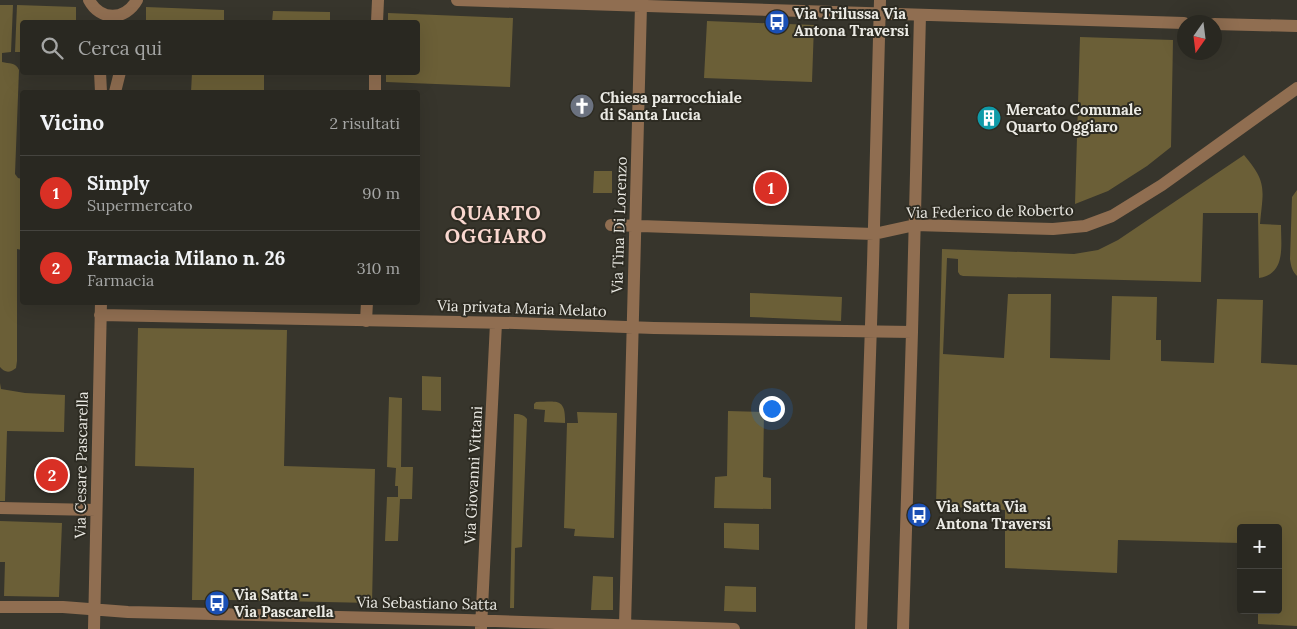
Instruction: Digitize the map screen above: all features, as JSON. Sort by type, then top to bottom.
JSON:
[{"type":"street","points":[[377,20],[378,0]]},
{"type":"street","points":[[457,0],[1177,23]]},
{"type":"street","points":[[861,629],[880,0]]},
{"type":"street","points":[[90,3],[102,14],[110,16],[119,15],[132,7]]},
{"type":"street","points":[[90,3],[98,15],[99,20]]},
{"type":"street","name":"Via Tina Di Lorenzo","points":[[625,626],[641,5]]},
{"type":"street","points":[[903,629],[920,15]]},
{"type":"street","points":[[1222,24],[1297,26]]},
{"type":"street","points":[[100,75],[101,90]]},
{"type":"street","points":[[116,90],[119,75]]},
{"type":"street","points":[[375,75],[375,90]]},
{"type":"street","name":"Via Federico de Roberto","points":[[611,225],[874,234],[915,225],[1053,229],[1084,226],[1112,216],[1162,185],[1297,88]]},
{"type":"street","points":[[366,321],[367,305]]},
{"type":"street","name":"Via privata Maria Melato","points":[[101,309],[366,321],[912,332]]},
{"type":"street","name":"Via Cesare Pascarella","points":[[94,629],[101,309]]},
{"type":"street","name":"Via Giovanni Vittani","points":[[482,625],[496,323]]},
{"type":"street","points":[[0,508],[96,510]]},
{"type":"street","name":"Via Sebastiano Satta","points":[[0,607],[64,607],[128,612],[482,625],[734,629]]},
{"type":"shaded area","points":[[0,5],[13,5],[11,52],[2,53],[2,62],[14,64],[19,70],[15,174],[20,178],[20,250],[17,249],[17,361],[16,368],[12,371],[8,372],[0,367]]},
{"type":"shaded area","points":[[17,5],[76,7],[76,20],[20,20],[20,52],[15,52]]},
{"type":"shaded area","points":[[146,7],[224,10],[224,20],[146,20]]},
{"type":"shaded area","points":[[273,11],[330,12],[330,20],[272,20]]},
{"type":"shaded area","points":[[388,13],[513,18],[510,87],[386,82],[386,75],[420,75],[420,20],[388,20]]},
{"type":"shaded area","points":[[707,21],[814,25],[812,82],[704,78]]},
{"type":"shaded area","points":[[1080,37],[1173,40],[1171,147],[1147,166],[1108,191],[1075,204]]},
{"type":"shaded area","points":[[192,75],[264,75],[264,90],[191,90]]},
{"type":"shaded area","points":[[1244,155],[1257,173],[1262,187],[1260,224],[1281,225],[1281,250],[1278,265],[1274,271],[1259,278],[1258,213],[1203,213],[1201,282],[963,276],[958,272],[958,259],[947,258],[943,354],[1004,358],[1008,294],[1051,294],[1050,358],[1110,360],[1112,296],[1157,297],[1156,340],[1161,340],[1161,361],[1214,363],[1217,299],[1263,300],[1261,363],[1297,365],[1297,626],[1258,624],[1258,614],[1282,614],[1282,524],[1237,524],[1237,543],[1118,540],[1117,573],[1005,568],[1005,510],[936,506],[942,249],[1074,254],[1098,250],[1118,240]]},
{"type":"shaded area","points":[[594,171],[612,171],[612,193],[593,193]]},
{"type":"shaded area","points":[[1297,190],[1297,276],[1292,268],[1290,259],[1292,197]]},
{"type":"shaded area","points":[[750,293],[842,297],[841,321],[750,317]]},
{"type":"shaded area","points":[[138,328],[287,330],[284,466],[375,469],[372,603],[192,600],[194,468],[135,466]]},
{"type":"shaded area","points":[[422,376],[441,377],[441,411],[422,410]]},
{"type":"shaded area","points":[[0,383],[1,389],[25,393],[65,395],[64,432],[7,431],[5,501],[0,501]]},
{"type":"shaded area","points":[[389,397],[402,398],[401,467],[413,467],[412,499],[400,499],[398,541],[385,541],[387,497],[398,497],[398,486],[395,486],[396,468],[387,467]]},
{"type":"shaded area","points":[[536,402],[554,402],[562,405],[565,423],[544,422],[545,410],[534,409]]},
{"type":"shaded area","points":[[728,411],[764,412],[763,477],[771,478],[771,509],[714,508],[715,477],[727,476]]},
{"type":"shaded area","points":[[577,412],[617,413],[614,538],[574,536],[575,529],[564,528],[567,423],[578,423]]},
{"type":"shaded area","points":[[514,414],[522,415],[527,419],[522,547],[515,548],[514,608],[510,608]]},
{"type":"shaded area","points":[[0,521],[62,523],[59,597],[4,596],[5,562],[0,562]]},
{"type":"shaded area","points":[[724,523],[759,524],[759,550],[724,548]]},
{"type":"shaded area","points":[[593,576],[613,577],[613,610],[591,610]]},
{"type":"shaded area","points":[[725,586],[756,587],[756,612],[724,611]]},
{"type":"place","name":"Via Trilussa Via Antona Traversi","points":[[777,22]]},
{"type":"place","name":"Chiesa parrocchiale di Santa Lucia","points":[[582,106]]},
{"type":"place","name":"Mercato Comunale Quarto Oggiaro","points":[[989,118]]},
{"type":"place","name":"Simply","points":[[771,188]]},
{"type":"place","name":"Farmacia Milano n. 26","points":[[52,475]]},
{"type":"place","name":"Via Satta Via Antona Traversi","points":[[919,515]]},
{"type":"place","name":"Via Satta - Via Pascarella","points":[[217,603]]},
{"type":"district","name":"QUARTO OGGIARO","points":[[496,224]]}]
